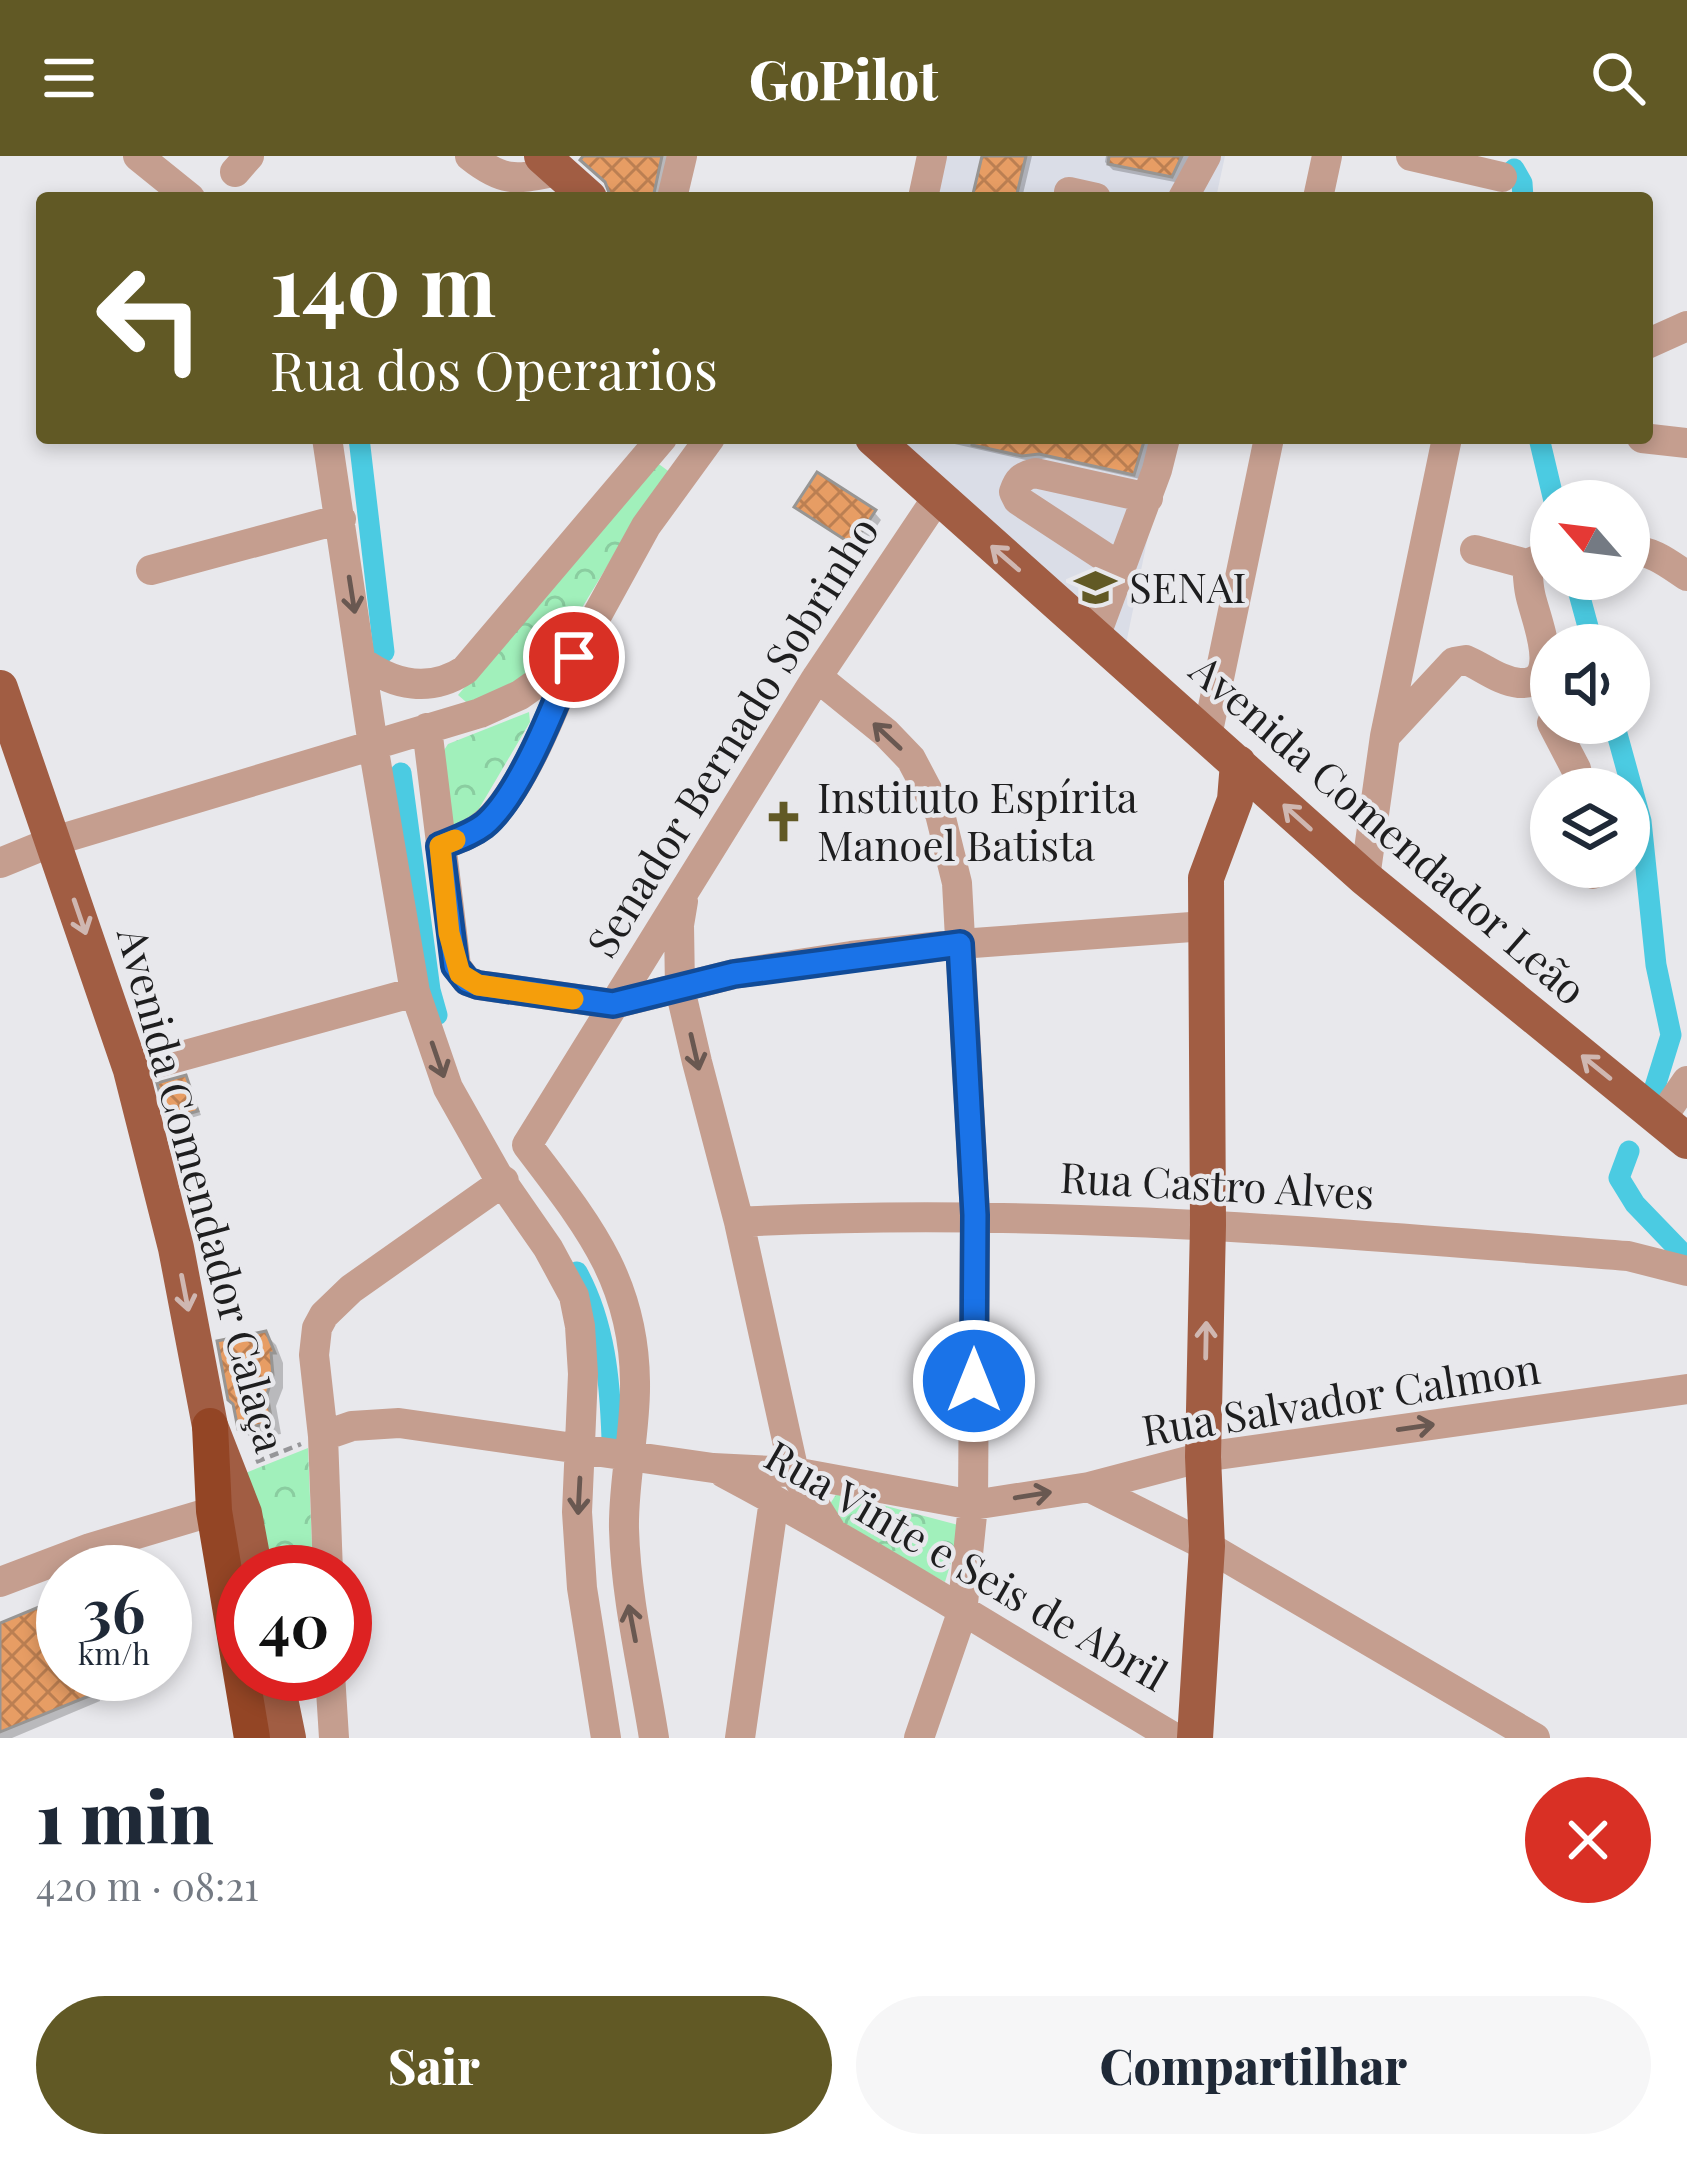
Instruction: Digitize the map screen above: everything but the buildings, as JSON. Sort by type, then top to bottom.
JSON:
[{"type":"highway","points":[[210,1426],[229,1512],[252,1738]]},
{"type":"main road","points":[[550,163],[582,192]]},
{"type":"main road","name":"Avenida Comendador Leão","points":[[880,444],[1365,878],[1674,1130]]},
{"type":"main road","name":"Avenida Comendador Calaça","points":[[0,688],[131,1070],[176,1247],[210,1426],[231,1472],[229,1512],[243,1545]]},
{"type":"main road","points":[[1195,1738],[1207,1546],[1203,1457],[1208,1225],[1206,878],[1235,800],[1238,764]]},
{"type":"main road","points":[[280,1701],[288,1738]]},
{"type":"street","points":[[138,156],[183,192]]},
{"type":"street","points":[[470,156],[512,180],[550,163]]},
{"type":"street","points":[[673,192],[682,156]]},
{"type":"street","points":[[924,192],[932,156]]},
{"type":"street","points":[[1187,192],[1206,156]]},
{"type":"street","points":[[1319,192],[1327,156]]},
{"type":"street","points":[[1411,156],[1503,177]]},
{"type":"street","points":[[1653,341],[1687,326]]},
{"type":"street","points":[[1653,439],[1687,442]]},
{"type":"street","points":[[329,444],[415,992],[448,1088],[574,1296],[584,1374],[577,1512],[582,1588],[606,1738]]},
{"type":"street","points":[[362,662],[380,675],[409,684],[448,680],[465,670],[657,444]]},
{"type":"street","points":[[440,846],[484,825],[503,804],[554,709],[574,657],[697,444]]},
{"type":"street","points":[[1095,637],[1163,444]]},
{"type":"street","points":[[1207,736],[1268,444]]},
{"type":"street","points":[[1365,878],[1385,736],[1447,444]]},
{"type":"street","points":[[1120,567],[1018,500],[1017,483],[1035,473],[1148,498]]},
{"type":"street","name":"Senador Bernado Sobrinho","points":[[627,1454],[635,1385],[631,1334],[621,1292],[595,1235],[527,1145],[817,677],[937,498]]},
{"type":"street","points":[[151,570],[340,519]]},
{"type":"street","points":[[1474,550],[1530,558]]},
{"type":"street","points":[[1650,554],[1687,576]]},
{"type":"street","points":[[0,864],[58,853],[499,706],[574,657]]},
{"type":"street","points":[[1385,736],[1454,662],[1466,660],[1496,677],[1530,682]]},
{"type":"street","points":[[817,677],[886,733],[926,782],[950,847],[960,944],[975,1215],[973,1505],[962,1613],[919,1738]]},
{"type":"street","points":[[427,728],[455,966],[467,981],[478,985],[613,1004],[734,974],[960,944],[1205,926]]},
{"type":"street","points":[[684,895],[679,925],[680,989],[739,1222],[794,1472],[830,1528]]},
{"type":"street","points":[[131,1070],[415,992]]},
{"type":"street","points":[[1674,1130],[1687,1081]]},
{"type":"street","points":[[327,1545],[314,1355],[317,1328],[350,1289],[504,1181]]},
{"type":"street","name":"Rua Castro Alves","points":[[739,1222],[975,1215],[1208,1225],[1628,1256],[1687,1271]]},
{"type":"street","name":"Rua Salvador Calmon","points":[[323,1436],[352,1426],[399,1423],[713,1468],[794,1472],[973,1505],[1089,1487],[1203,1457],[1687,1389]]},
{"type":"street","points":[[627,1454],[628,1602],[654,1738]]},
{"type":"street","name":"Rua Vinte e Seis de Abril","points":[[713,1468],[830,1528],[962,1613],[1175,1738]]},
{"type":"street","points":[[1089,1487],[1207,1546],[1534,1738]]},
{"type":"street","points":[[740,1738],[774,1500]]},
{"type":"street","points":[[0,1582],[90,1548],[229,1512]]},
{"type":"street","points":[[332,1701],[334,1738]]},
{"type":"path","points":[[231,1472],[323,1436]]},
{"type":"shaded area","points":[[944,156],[1225,156],[1217,192],[936,192]]},
{"type":"shaded area","name":"SENAI","points":[[906,444],[1167,444],[1126,644]]},
{"type":"green space","points":[[656,462],[671,473],[623,540],[548,664],[473,708],[458,695]]},
{"type":"green space","points":[[529,712],[530,722],[470,824],[454,832],[439,758],[448,744]]},
{"type":"green space","points":[[308,1448],[312,1545],[257,1545],[243,1474]]},
{"type":"green space","points":[[837,1493],[962,1526],[945,1582],[836,1522],[828,1507]]},
{"type":"waterway","points":[[1514,169],[1523,192]]},
{"type":"waterway","points":[[360,444],[384,652]]},
{"type":"waterway","points":[[1540,444],[1549,480]]},
{"type":"waterway","points":[[1581,600],[1587,624]]},
{"type":"waterway","points":[[1620,744],[1641,821],[1656,965],[1671,1035],[1654,1090]]},
{"type":"waterway","points":[[401,773],[437,1015]]},
{"type":"waterway","points":[[1629,1151],[1619,1178],[1635,1204],[1687,1258]]},
{"type":"waterway","points":[[577,1272],[594,1311],[604,1353],[612,1439]]},
{"type":"slow traffic","points":[[455,840],[440,846],[449,933],[460,974],[478,985],[573,999]]},
{"type":"place","name":"SENAI","points":[[1095,588]]},
{"type":"place","name":"Instituto Espírita Manoel Batista","points":[[783,822]]},
{"type":"route","points":[[574,657],[554,709],[503,804],[484,825],[440,846],[455,966],[467,981],[478,985],[613,1004],[734,974],[960,944],[975,1215],[974,1381]]}]
